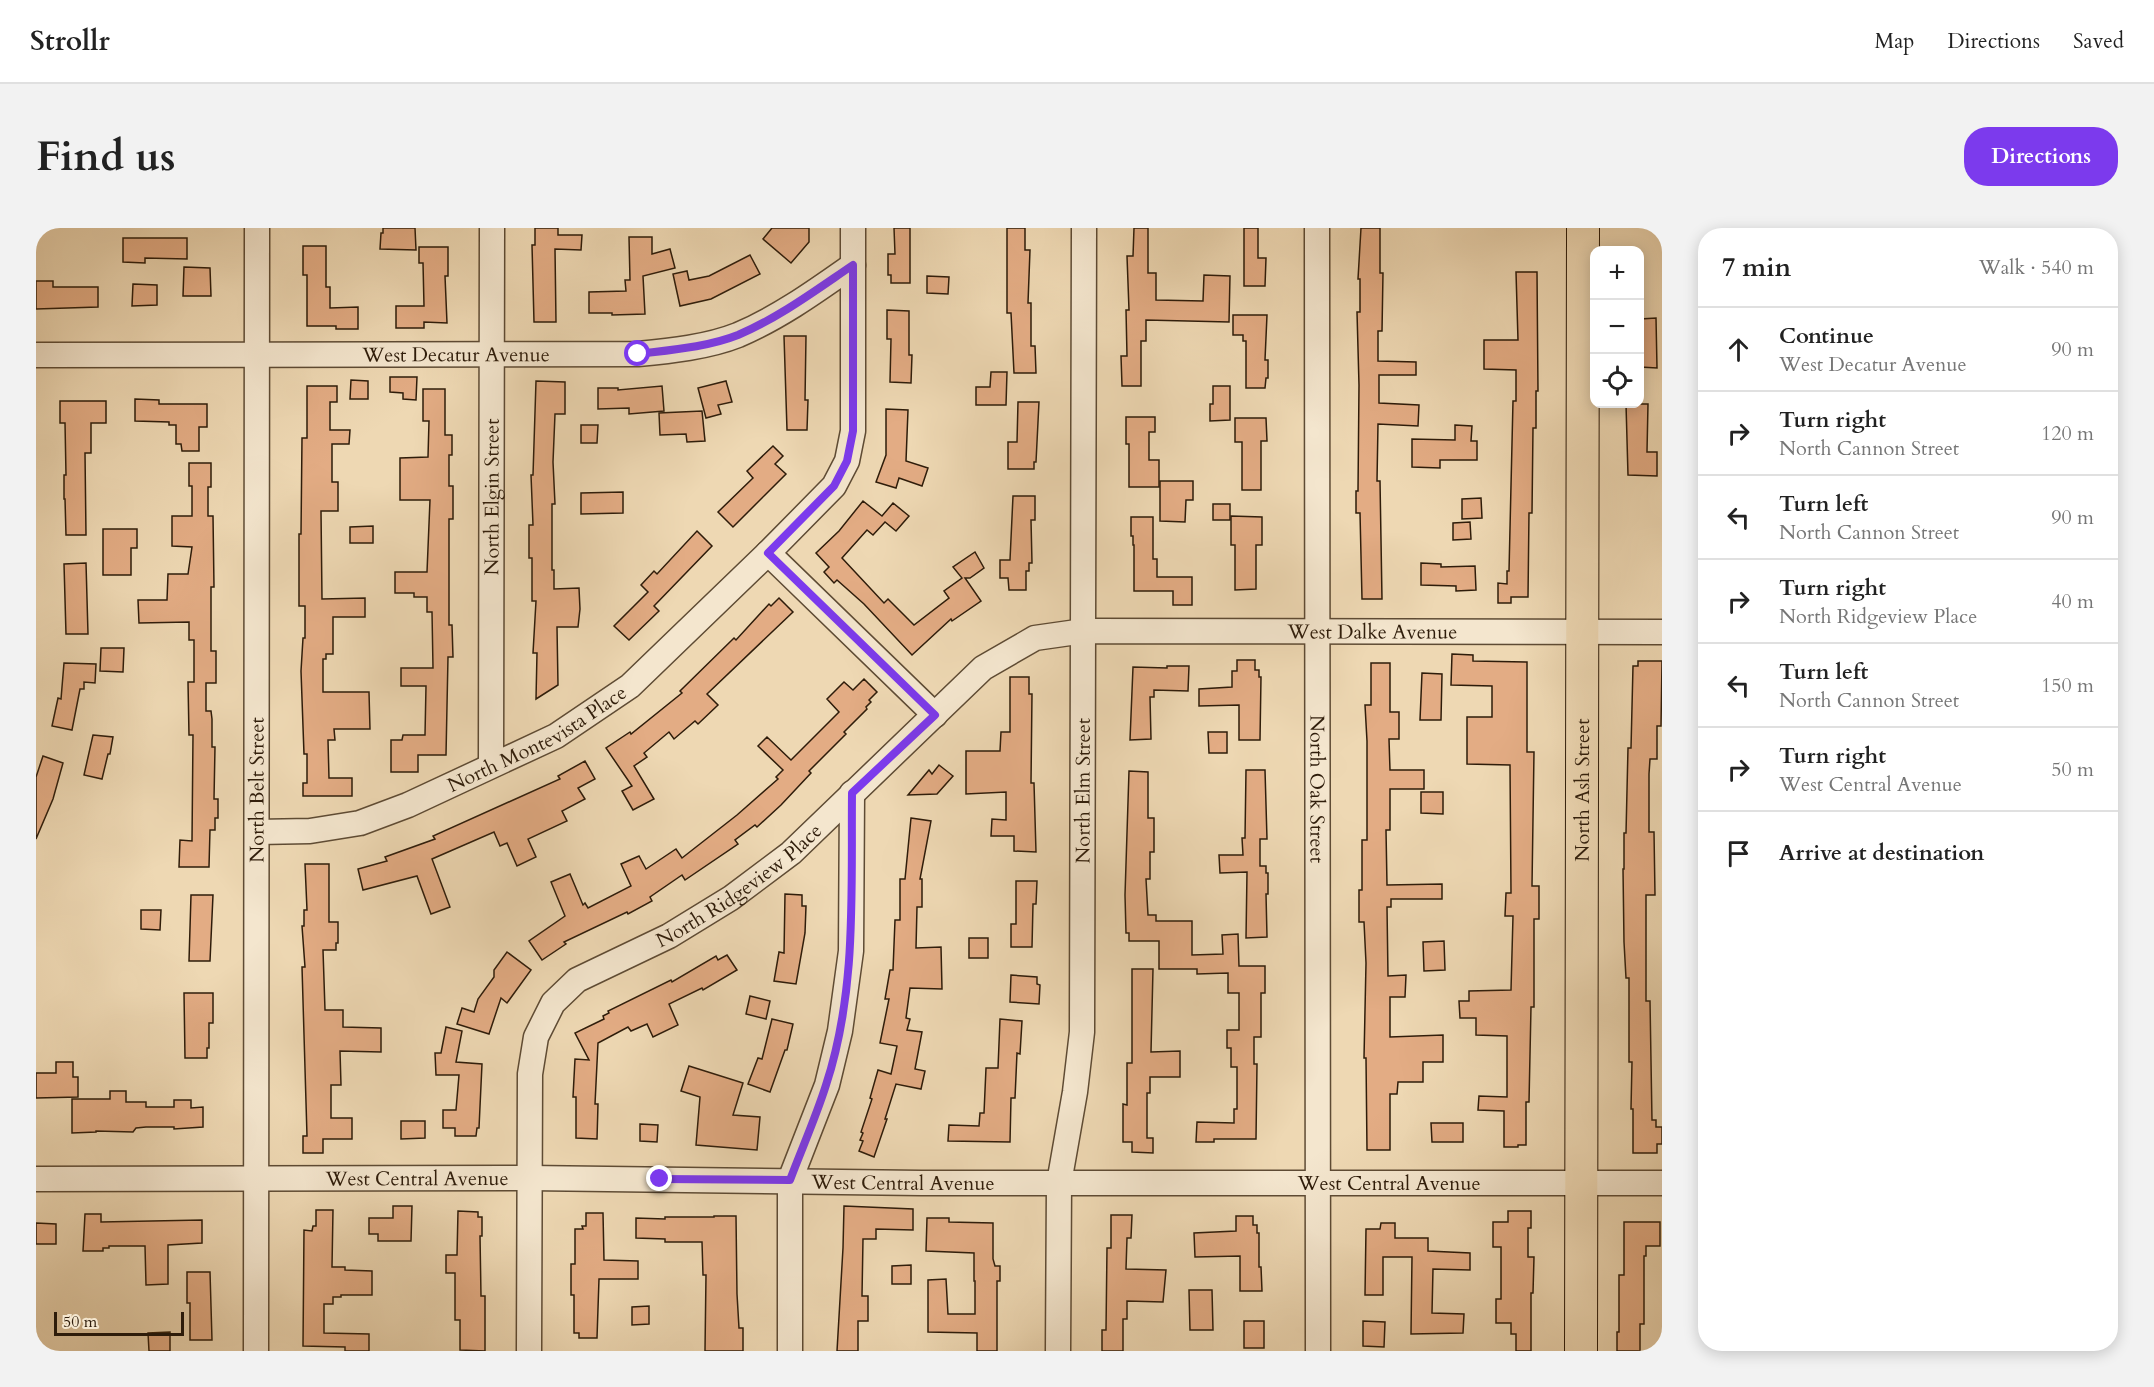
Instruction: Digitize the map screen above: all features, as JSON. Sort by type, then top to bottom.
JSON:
[{"type":"main road","name":"North Ash Street","points":[[1581,1351],[1583,228]]},
{"type":"street","name":"North Belt Street","points":[[256,1351],[257,228]]},
{"type":"street","name":"North Elgin Street","points":[[491,765],[492,228]]},
{"type":"street","name":"North Montevista Place","points":[[257,832],[310,831],[360,823],[408,806],[556,736],[630,686],[768,553],[834,486],[847,461],[853,431],[853,228]]},
{"type":"street","name":"North Elm Street","points":[[1058,1351],[1059,1183],[1076,1092],[1082,1032],[1084,228]]},
{"type":"street","name":"North Oak Street","points":[[1317,228],[1318,1351]]},
{"type":"street","name":"West Decatur Avenue","points":[[36,354],[638,354],[682,349],[736,336],[790,309],[853,265]]},
{"type":"street","points":[[768,553],[935,715]]},
{"type":"street","name":"West Dalke Avenue","points":[[1084,631],[1662,632]]},
{"type":"street","name":"North Ridgeview Place","points":[[529,1178],[530,1074],[536,1037],[553,1003],[577,980],[669,936],[731,898],[791,853],[983,668],[1035,638],[1084,631]]},
{"type":"street","points":[[790,1351],[790,1180],[827,1085],[840,1031],[851,951],[852,793]]},
{"type":"street","points":[[529,1178],[529,1351]]},
{"type":"street","name":"West Central Avenue","points":[[36,1179],[529,1178],[921,1183],[1662,1183]]},
{"type":"building","points":[[383,228],[415,228],[416,250],[380,249]]},
{"type":"building","points":[[535,228],[558,228],[558,235],[582,235],[581,250],[555,249],[556,322],[534,322],[532,245],[535,245]]},
{"type":"building","points":[[772,228],[809,228],[809,242],[791,263],[763,239]]},
{"type":"building","points":[[894,228],[910,228],[910,283],[891,283],[891,275],[888,275],[888,254],[895,254]]},
{"type":"building","points":[[1007,228],[1025,228],[1025,250],[1030,250],[1028,303],[1031,303],[1031,346],[1035,346],[1036,373],[1014,373],[1011,313],[1007,313]]},
{"type":"building","points":[[1134,228],[1148,228],[1148,273],[1156,273],[1156,300],[1203,301],[1204,275],[1230,276],[1229,322],[1146,320],[1146,341],[1141,341],[1141,386],[1122,386],[1121,356],[1127,356],[1126,310],[1129,310],[1127,256],[1133,256]]},
{"type":"building","points":[[1244,228],[1258,228],[1258,258],[1266,258],[1265,286],[1244,286]]},
{"type":"building","points":[[1361,228],[1380,228],[1380,273],[1383,273],[1382,331],[1378,331],[1378,361],[1416,362],[1416,375],[1379,375],[1379,403],[1419,405],[1418,426],[1378,424],[1377,481],[1380,481],[1382,599],[1362,599],[1360,513],[1356,513],[1359,385],[1357,312],[1360,312],[1360,279],[1358,279]]},
{"type":"building","points":[[629,237],[652,237],[652,254],[670,249],[675,268],[643,276],[645,314],[589,313],[589,292],[626,291],[625,280],[630,280]]},
{"type":"building","points":[[123,238],[187,238],[187,259],[145,258],[145,263],[123,262]]},
{"type":"building","points":[[303,246],[326,246],[326,287],[330,287],[330,308],[358,307],[358,329],[307,326],[307,275],[303,275]]},
{"type":"building","points":[[419,247],[448,247],[448,276],[445,276],[447,323],[424,322],[424,328],[396,328],[396,306],[424,306],[423,263],[419,263]]},
{"type":"building","points":[[750,255],[760,274],[711,299],[680,306],[673,274],[687,271],[689,280],[709,276]]},
{"type":"building","points":[[184,267],[210,268],[211,296],[183,296]]},
{"type":"building","points":[[1516,272],[1537,272],[1538,391],[1536,391],[1536,428],[1533,428],[1528,597],[1511,597],[1511,603],[1498,603],[1498,583],[1507,584],[1507,571],[1509,571],[1513,401],[1516,401],[1516,370],[1484,369],[1484,340],[1518,340]]},
{"type":"building","points":[[927,276],[949,277],[948,294],[927,293]]},
{"type":"building","points":[[36,281],[53,281],[53,287],[98,287],[98,307],[36,309]]},
{"type":"building","points":[[133,284],[157,285],[157,305],[132,306]]},
{"type":"building","points":[[887,310],[909,311],[911,383],[890,382],[891,339],[887,339]]},
{"type":"building","points":[[1233,315],[1267,315],[1265,360],[1268,360],[1268,378],[1266,378],[1265,388],[1246,388],[1246,341],[1243,341],[1243,335],[1233,335]]},
{"type":"building","points":[[1656,318],[1657,368],[1644,367],[1644,319]]},
{"type":"building","points":[[784,336],[806,336],[807,430],[787,430]]},
{"type":"building","points":[[991,372],[1007,372],[1006,405],[976,405],[976,387],[990,387]]},
{"type":"building","points":[[390,377],[417,377],[416,400],[403,399],[403,393],[390,392]]},
{"type":"building","points":[[351,380],[368,381],[368,399],[350,399]]},
{"type":"building","points":[[536,381],[565,382],[565,414],[555,414],[552,570],[554,570],[554,589],[579,588],[580,609],[578,627],[557,627],[558,685],[536,699],[537,653],[533,653],[536,601],[532,601],[529,525],[533,525],[531,475],[533,475]]},
{"type":"building","points":[[726,381],[732,402],[718,405],[721,414],[706,418],[698,388]]},
{"type":"building","points":[[307,386],[337,386],[337,402],[330,402],[330,430],[350,430],[349,444],[332,444],[332,482],[338,482],[338,511],[321,511],[322,599],[365,598],[365,617],[333,617],[333,654],[326,654],[326,659],[323,659],[323,692],[369,692],[370,729],[334,729],[335,740],[328,740],[329,778],[352,778],[352,796],[303,796],[303,783],[307,783],[301,671],[303,638],[305,638],[305,606],[299,606],[299,534],[301,534],[302,438],[307,438]]},
{"type":"building","points":[[662,386],[664,411],[629,414],[629,408],[598,409],[598,388],[618,388],[618,390]]},
{"type":"building","points":[[1213,386],[1230,386],[1230,420],[1210,421]]},
{"type":"building","points":[[423,389],[445,389],[445,435],[452,435],[452,455],[449,455],[449,486],[453,486],[453,519],[449,519],[449,625],[452,625],[453,657],[448,657],[446,755],[418,755],[418,772],[391,772],[391,740],[402,740],[403,735],[425,735],[426,686],[401,686],[401,668],[433,668],[432,612],[427,612],[427,597],[414,597],[414,593],[395,593],[395,572],[427,572],[430,500],[400,500],[400,458],[428,457],[429,421],[423,421]]},
{"type":"building","points":[[135,399],[159,400],[159,404],[207,404],[207,427],[199,427],[199,451],[182,451],[181,444],[176,444],[176,425],[169,425],[169,422],[135,421]]},
{"type":"building","points":[[60,401],[106,401],[106,423],[91,423],[91,453],[85,453],[86,535],[66,535],[65,423],[60,423]]},
{"type":"building","points":[[1018,402],[1039,402],[1034,469],[1008,469],[1008,442],[1017,442]]},
{"type":"building","points":[[1644,404],[1648,404],[1647,452],[1657,452],[1657,476],[1628,475],[1626,408],[1644,408]]},
{"type":"building","points":[[886,409],[908,410],[906,461],[928,468],[922,486],[899,478],[896,488],[876,482],[886,455]]},
{"type":"building","points":[[702,411],[705,441],[687,442],[686,434],[660,435],[659,413]]},
{"type":"building","points":[[1126,417],[1155,417],[1155,432],[1149,432],[1149,460],[1159,460],[1159,487],[1129,487],[1129,444],[1126,444]]},
{"type":"building","points":[[1235,418],[1266,418],[1267,441],[1261,441],[1261,490],[1242,490],[1242,442],[1235,442]]},
{"type":"building","points":[[581,425],[598,425],[597,443],[581,443]]},
{"type":"building","points":[[1455,425],[1472,426],[1471,441],[1477,441],[1477,460],[1440,460],[1440,468],[1412,467],[1412,439],[1455,440]]},
{"type":"building","points":[[773,446],[783,456],[775,464],[786,474],[733,527],[718,512],[753,478],[747,471]]},
{"type":"building","points":[[189,463],[211,463],[208,516],[213,516],[214,587],[211,587],[211,651],[216,651],[216,683],[206,683],[206,711],[211,711],[212,719],[212,747],[215,747],[214,799],[218,799],[218,818],[215,818],[215,830],[210,830],[209,867],[179,867],[180,840],[192,841],[193,735],[189,735],[188,682],[194,682],[194,640],[189,640],[189,622],[139,623],[138,600],[167,600],[168,574],[188,574],[192,547],[172,546],[172,516],[192,516]]},
{"type":"building","points":[[1160,481],[1193,481],[1193,500],[1186,500],[1185,522],[1160,521]]},
{"type":"building","points":[[623,492],[623,513],[581,514],[581,493]]},
{"type":"building","points":[[1013,496],[1035,496],[1035,520],[1031,520],[1032,563],[1029,563],[1029,571],[1026,571],[1026,590],[1009,590],[1008,578],[1000,578],[1000,560],[1010,560]]},
{"type":"building","points":[[1481,498],[1482,518],[1462,519],[1462,499]]},
{"type":"building","points":[[863,501],[882,516],[893,503],[909,516],[896,531],[885,522],[873,535],[867,530],[842,558],[884,603],[888,599],[914,625],[949,598],[944,591],[962,578],[953,567],[975,552],[984,568],[970,578],[965,578],[981,601],[952,621],[951,619],[912,655],[864,604],[837,580],[834,583],[824,572],[829,567],[816,553],[839,531]]},
{"type":"building","points":[[1213,504],[1230,504],[1230,520],[1213,520]]},
{"type":"building","points":[[1231,516],[1262,517],[1262,545],[1256,545],[1256,589],[1235,590],[1235,545],[1231,545]]},
{"type":"building","points":[[1131,517],[1153,517],[1153,559],[1157,559],[1157,577],[1192,577],[1192,605],[1173,605],[1173,591],[1134,591],[1134,545],[1133,536],[1131,536]]},
{"type":"building","points":[[1470,522],[1471,539],[1453,540],[1453,523]]},
{"type":"building","points":[[373,526],[373,543],[350,543],[350,527]]},
{"type":"building","points":[[103,529],[137,529],[137,548],[131,548],[131,575],[103,575]]},
{"type":"building","points":[[697,531],[712,546],[654,606],[659,611],[629,640],[614,626],[648,592],[641,585],[654,571],[657,574]]},
{"type":"building","points":[[86,563],[88,634],[66,634],[64,564]]},
{"type":"building","points":[[1421,563],[1441,564],[1441,567],[1475,566],[1476,590],[1456,591],[1456,586],[1421,585]]},
{"type":"building","points":[[779,598],[793,612],[707,694],[718,705],[698,724],[695,721],[674,739],[669,732],[644,753],[647,757],[634,766],[654,799],[633,810],[622,791],[632,786],[606,748],[630,732],[631,734],[682,693],[680,691],[734,638],[736,640],[769,604],[771,606]]},
{"type":"building","points":[[101,648],[124,648],[123,672],[100,671]]},
{"type":"building","points":[[1452,654],[1473,655],[1473,661],[1527,662],[1527,752],[1534,752],[1532,886],[1539,886],[1539,919],[1534,919],[1534,1007],[1531,1007],[1526,1145],[1518,1145],[1518,1147],[1504,1147],[1504,1111],[1478,1110],[1479,1096],[1507,1097],[1507,1036],[1476,1035],[1476,1018],[1460,1018],[1459,1001],[1469,1001],[1469,991],[1511,990],[1513,916],[1505,916],[1506,893],[1511,893],[1510,765],[1467,764],[1467,717],[1492,717],[1492,686],[1451,685]]},
{"type":"building","points":[[1237,660],[1255,660],[1255,670],[1259,670],[1259,677],[1261,677],[1260,740],[1239,740],[1239,705],[1199,706],[1199,689],[1232,687],[1232,671],[1237,671]]},
{"type":"building","points":[[1638,661],[1662,661],[1661,726],[1657,726],[1657,759],[1650,759],[1649,774],[1649,832],[1654,832],[1655,895],[1646,895],[1646,1001],[1650,1001],[1652,1120],[1656,1120],[1656,1127],[1662,1127],[1662,1144],[1657,1144],[1657,1153],[1633,1153],[1632,1062],[1629,1062],[1629,978],[1626,978],[1624,942],[1623,869],[1628,748],[1631,748],[1633,666],[1638,666]]},
{"type":"building","points":[[64,663],[96,664],[95,683],[84,682],[84,689],[80,689],[72,730],[52,726],[58,698],[61,699]]},
{"type":"building","points":[[1371,663],[1390,663],[1390,712],[1399,712],[1399,739],[1389,739],[1390,770],[1424,770],[1424,789],[1390,789],[1390,830],[1386,830],[1387,885],[1442,884],[1442,899],[1391,899],[1391,907],[1387,907],[1388,976],[1406,975],[1405,997],[1390,997],[1390,1037],[1443,1035],[1443,1062],[1423,1062],[1423,1082],[1398,1082],[1397,1094],[1390,1094],[1390,1150],[1367,1150],[1366,1058],[1364,1058],[1366,963],[1364,922],[1359,922],[1359,890],[1362,890],[1362,840],[1367,840],[1365,705],[1371,705]]},
{"type":"building","points":[[1167,666],[1189,666],[1188,691],[1154,690],[1154,697],[1150,697],[1151,739],[1130,740],[1133,667],[1167,668]]},
{"type":"building","points":[[1422,673],[1442,674],[1441,720],[1420,720]]},
{"type":"building","points":[[1010,677],[1029,677],[1029,694],[1032,694],[1031,783],[1034,783],[1036,852],[1014,851],[1014,836],[991,836],[992,819],[1006,820],[1006,792],[966,794],[966,751],[1000,751],[1001,732],[1010,732]]},
{"type":"building","points":[[864,679],[877,692],[869,700],[871,702],[866,707],[867,709],[809,771],[811,773],[781,805],[757,827],[755,825],[735,840],[738,844],[685,880],[682,875],[650,897],[652,901],[564,942],[566,944],[542,960],[529,941],[565,916],[551,882],[570,874],[583,905],[585,903],[588,908],[631,886],[621,864],[639,856],[646,869],[676,849],[682,858],[778,779],[776,777],[783,770],[758,746],[767,737],[791,760],[839,712],[827,699],[844,682],[853,690]]},
{"type":"building","points":[[1208,732],[1227,732],[1227,753],[1209,753]]},
{"type":"building","points":[[93,735],[113,737],[102,779],[84,775]]},
{"type":"building","points":[[43,756],[63,763],[53,799],[36,839],[36,777]]},
{"type":"building","points":[[585,761],[595,779],[578,788],[585,799],[562,811],[567,821],[528,839],[536,857],[517,866],[507,843],[500,846],[494,832],[432,859],[450,907],[431,914],[417,876],[363,890],[358,869],[387,861],[385,857],[435,839],[433,836],[560,779],[558,776]]},
{"type":"building","points":[[939,765],[953,776],[937,794],[908,795],[929,770],[932,774]]},
{"type":"building","points":[[1246,770],[1265,770],[1267,839],[1260,839],[1260,866],[1266,866],[1266,873],[1268,873],[1267,937],[1246,938],[1247,872],[1220,873],[1219,855],[1243,855]]},
{"type":"building","points":[[1129,771],[1148,772],[1148,818],[1154,818],[1154,852],[1150,852],[1150,879],[1146,879],[1148,915],[1156,915],[1156,921],[1192,921],[1192,955],[1223,954],[1222,935],[1238,934],[1239,966],[1265,966],[1265,993],[1261,993],[1261,1037],[1254,1037],[1254,1064],[1257,1064],[1256,1139],[1214,1139],[1214,1142],[1196,1142],[1197,1122],[1234,1123],[1234,1109],[1237,1109],[1237,1067],[1231,1067],[1231,1048],[1227,1048],[1227,1030],[1239,1030],[1239,993],[1228,993],[1228,973],[1197,974],[1197,969],[1159,969],[1159,941],[1129,941],[1129,933],[1126,933],[1125,895]]},
{"type":"building","points":[[1421,792],[1443,792],[1443,814],[1421,813]]},
{"type":"building","points":[[911,818],[931,821],[920,879],[922,879],[922,907],[917,907],[916,948],[941,947],[942,989],[910,988],[906,1018],[910,1019],[907,1030],[922,1032],[915,1069],[925,1071],[921,1089],[896,1084],[874,1157],[859,1151],[863,1141],[860,1140],[878,1070],[891,1074],[897,1046],[880,1043],[889,999],[885,999],[890,970],[893,970],[895,920],[900,920],[900,879],[905,879]]},
{"type":"building","points":[[305,864],[329,864],[329,922],[338,922],[336,950],[323,950],[325,1010],[343,1010],[343,1027],[381,1028],[381,1052],[340,1051],[341,1085],[331,1085],[331,1118],[352,1118],[352,1139],[323,1139],[323,1153],[303,1153],[303,1136],[307,1136],[302,967],[305,967],[302,926],[304,926],[304,910],[307,910]]},
{"type":"building","points":[[1016,881],[1037,881],[1036,904],[1033,904],[1032,947],[1011,947],[1011,924],[1016,924]]},
{"type":"building","points":[[785,894],[802,895],[802,906],[806,906],[805,933],[796,984],[774,981],[779,952],[784,953]]},
{"type":"building","points":[[191,895],[213,895],[210,961],[189,961]]},
{"type":"building","points":[[141,910],[161,910],[160,930],[141,929]]},
{"type":"building","points":[[969,938],[988,938],[988,958],[969,958]]},
{"type":"building","points":[[1444,941],[1445,970],[1424,971],[1423,942]]},
{"type":"building","points":[[507,952],[531,970],[507,1003],[501,998],[489,1034],[457,1024],[462,1008],[474,1012],[478,999],[494,977],[494,970]]},
{"type":"building","points":[[727,955],[737,970],[703,990],[702,988],[669,1004],[678,1025],[653,1037],[647,1024],[631,1031],[628,1027],[598,1043],[595,1104],[598,1104],[597,1139],[576,1138],[576,1097],[573,1097],[575,1059],[589,1060],[575,1033],[604,1019],[603,1016],[609,1013],[608,1011],[671,980],[672,982],[716,956],[718,960]]},
{"type":"building","points":[[1132,969],[1153,969],[1151,1052],[1180,1051],[1180,1077],[1150,1077],[1150,1093],[1147,1093],[1147,1138],[1153,1138],[1153,1153],[1132,1152],[1132,1142],[1123,1142],[1123,1104],[1127,1105],[1127,1063],[1132,1063]]},
{"type":"building","points":[[1011,975],[1037,977],[1037,984],[1040,985],[1039,1004],[1010,1002]]},
{"type":"building","points":[[184,993],[213,993],[213,1023],[209,1023],[207,1058],[185,1058]]},
{"type":"building","points":[[750,996],[770,1001],[766,1019],[746,1014]]},
{"type":"building","points":[[772,1019],[793,1024],[787,1050],[785,1050],[770,1092],[748,1084],[758,1058],[762,1059]]},
{"type":"building","points":[[1000,1019],[1022,1021],[1020,1054],[1017,1053],[1015,1098],[1011,1098],[1010,1142],[948,1141],[949,1125],[979,1126],[980,1113],[984,1113],[986,1068],[998,1068]]},
{"type":"building","points":[[446,1027],[462,1031],[456,1062],[482,1064],[479,1128],[477,1128],[476,1136],[455,1136],[455,1128],[443,1128],[443,1110],[456,1110],[459,1075],[436,1075],[435,1053],[441,1053]]},
{"type":"building","points":[[56,1062],[73,1062],[73,1077],[78,1077],[78,1097],[36,1098],[36,1073],[56,1073]]},
{"type":"building","points":[[689,1066],[743,1083],[733,1115],[760,1117],[757,1150],[696,1145],[700,1097],[681,1091]]},
{"type":"building","points":[[110,1091],[126,1091],[126,1102],[146,1102],[146,1107],[174,1107],[174,1100],[191,1100],[191,1108],[203,1107],[203,1127],[174,1129],[174,1127],[146,1127],[136,1128],[133,1132],[72,1133],[72,1099],[110,1099]]},
{"type":"building","points":[[401,1121],[425,1121],[425,1138],[401,1139]]},
{"type":"building","points":[[1431,1123],[1463,1123],[1463,1142],[1432,1142]]},
{"type":"building","points":[[640,1124],[658,1125],[657,1142],[640,1141]]},
{"type":"building","points":[[393,1206],[412,1206],[411,1241],[378,1241],[378,1234],[369,1234],[369,1218],[393,1218]]},
{"type":"building","points":[[844,1206],[913,1209],[913,1230],[876,1229],[876,1239],[863,1239],[862,1296],[868,1296],[868,1321],[858,1321],[858,1351],[837,1351]]},
{"type":"building","points":[[316,1210],[333,1210],[332,1267],[372,1271],[372,1295],[341,1295],[341,1297],[333,1297],[333,1304],[324,1304],[324,1333],[369,1334],[369,1351],[345,1351],[345,1347],[303,1346],[304,1230],[312,1231],[313,1226],[316,1226]]},
{"type":"building","points":[[458,1211],[478,1212],[478,1217],[482,1217],[481,1296],[485,1296],[485,1351],[460,1350],[460,1320],[455,1320],[455,1273],[446,1273],[446,1255],[457,1255]]},
{"type":"building","points":[[1508,1211],[1531,1211],[1531,1228],[1528,1228],[1528,1257],[1534,1257],[1533,1293],[1531,1293],[1531,1351],[1516,1351],[1516,1334],[1511,1334],[1511,1323],[1496,1323],[1496,1299],[1501,1299],[1501,1247],[1493,1247],[1493,1222],[1508,1222]]},
{"type":"building","points":[[586,1213],[603,1213],[604,1260],[638,1261],[638,1279],[599,1279],[597,1338],[579,1338],[579,1333],[574,1333],[571,1264],[575,1264],[575,1229],[583,1229],[582,1226],[586,1226]]},
{"type":"building","points":[[85,1214],[101,1214],[101,1222],[202,1220],[202,1243],[168,1245],[168,1284],[146,1285],[145,1246],[109,1246],[109,1248],[103,1248],[103,1251],[83,1251]]},
{"type":"building","points":[[1111,1215],[1132,1215],[1131,1238],[1127,1238],[1126,1269],[1166,1270],[1163,1302],[1127,1301],[1127,1319],[1123,1319],[1123,1351],[1102,1351],[1102,1330],[1106,1330],[1107,1248],[1111,1248]]},
{"type":"building","points":[[736,1216],[737,1294],[739,1328],[743,1328],[743,1351],[705,1351],[706,1275],[703,1275],[702,1242],[665,1242],[665,1239],[636,1238],[636,1218]]},
{"type":"building","points":[[1236,1216],[1253,1216],[1253,1225],[1257,1225],[1262,1291],[1240,1291],[1240,1256],[1195,1257],[1194,1233],[1236,1231]]},
{"type":"building","points":[[927,1218],[949,1218],[949,1222],[993,1223],[993,1259],[995,1266],[1000,1266],[1000,1281],[997,1281],[997,1351],[977,1351],[977,1333],[928,1332],[928,1280],[946,1279],[948,1314],[975,1314],[975,1281],[974,1253],[926,1251]]},
{"type":"building","points":[[1624,1222],[1660,1222],[1660,1246],[1646,1246],[1646,1256],[1644,1256],[1644,1324],[1640,1324],[1640,1351],[1617,1351],[1619,1275],[1624,1275]]},
{"type":"building","points":[[36,1223],[56,1224],[56,1244],[36,1244]]},
{"type":"building","points":[[1381,1223],[1395,1223],[1395,1238],[1428,1238],[1428,1251],[1470,1253],[1470,1270],[1433,1269],[1432,1313],[1464,1314],[1463,1333],[1411,1334],[1412,1257],[1383,1257],[1383,1295],[1365,1295],[1366,1229],[1380,1229]]},
{"type":"building","points":[[911,1265],[911,1284],[892,1284],[892,1266]]},
{"type":"building","points":[[187,1272],[210,1272],[212,1340],[190,1340]]},
{"type":"building","points":[[1189,1290],[1212,1290],[1213,1330],[1190,1330]]},
{"type":"building","points":[[649,1306],[649,1324],[632,1325],[632,1307]]},
{"type":"building","points":[[1244,1321],[1264,1321],[1264,1348],[1244,1348]]},
{"type":"building","points":[[1363,1321],[1385,1322],[1384,1347],[1363,1346]]},
{"type":"building","points":[[170,1332],[170,1351],[149,1351],[148,1333]]},
{"type":"route","points":[[638,354],[682,349],[736,336],[790,309],[853,265],[853,431],[847,461],[834,486],[768,553],[935,715],[852,793],[851,951],[840,1031],[827,1085],[790,1180],[660,1179]]}]
